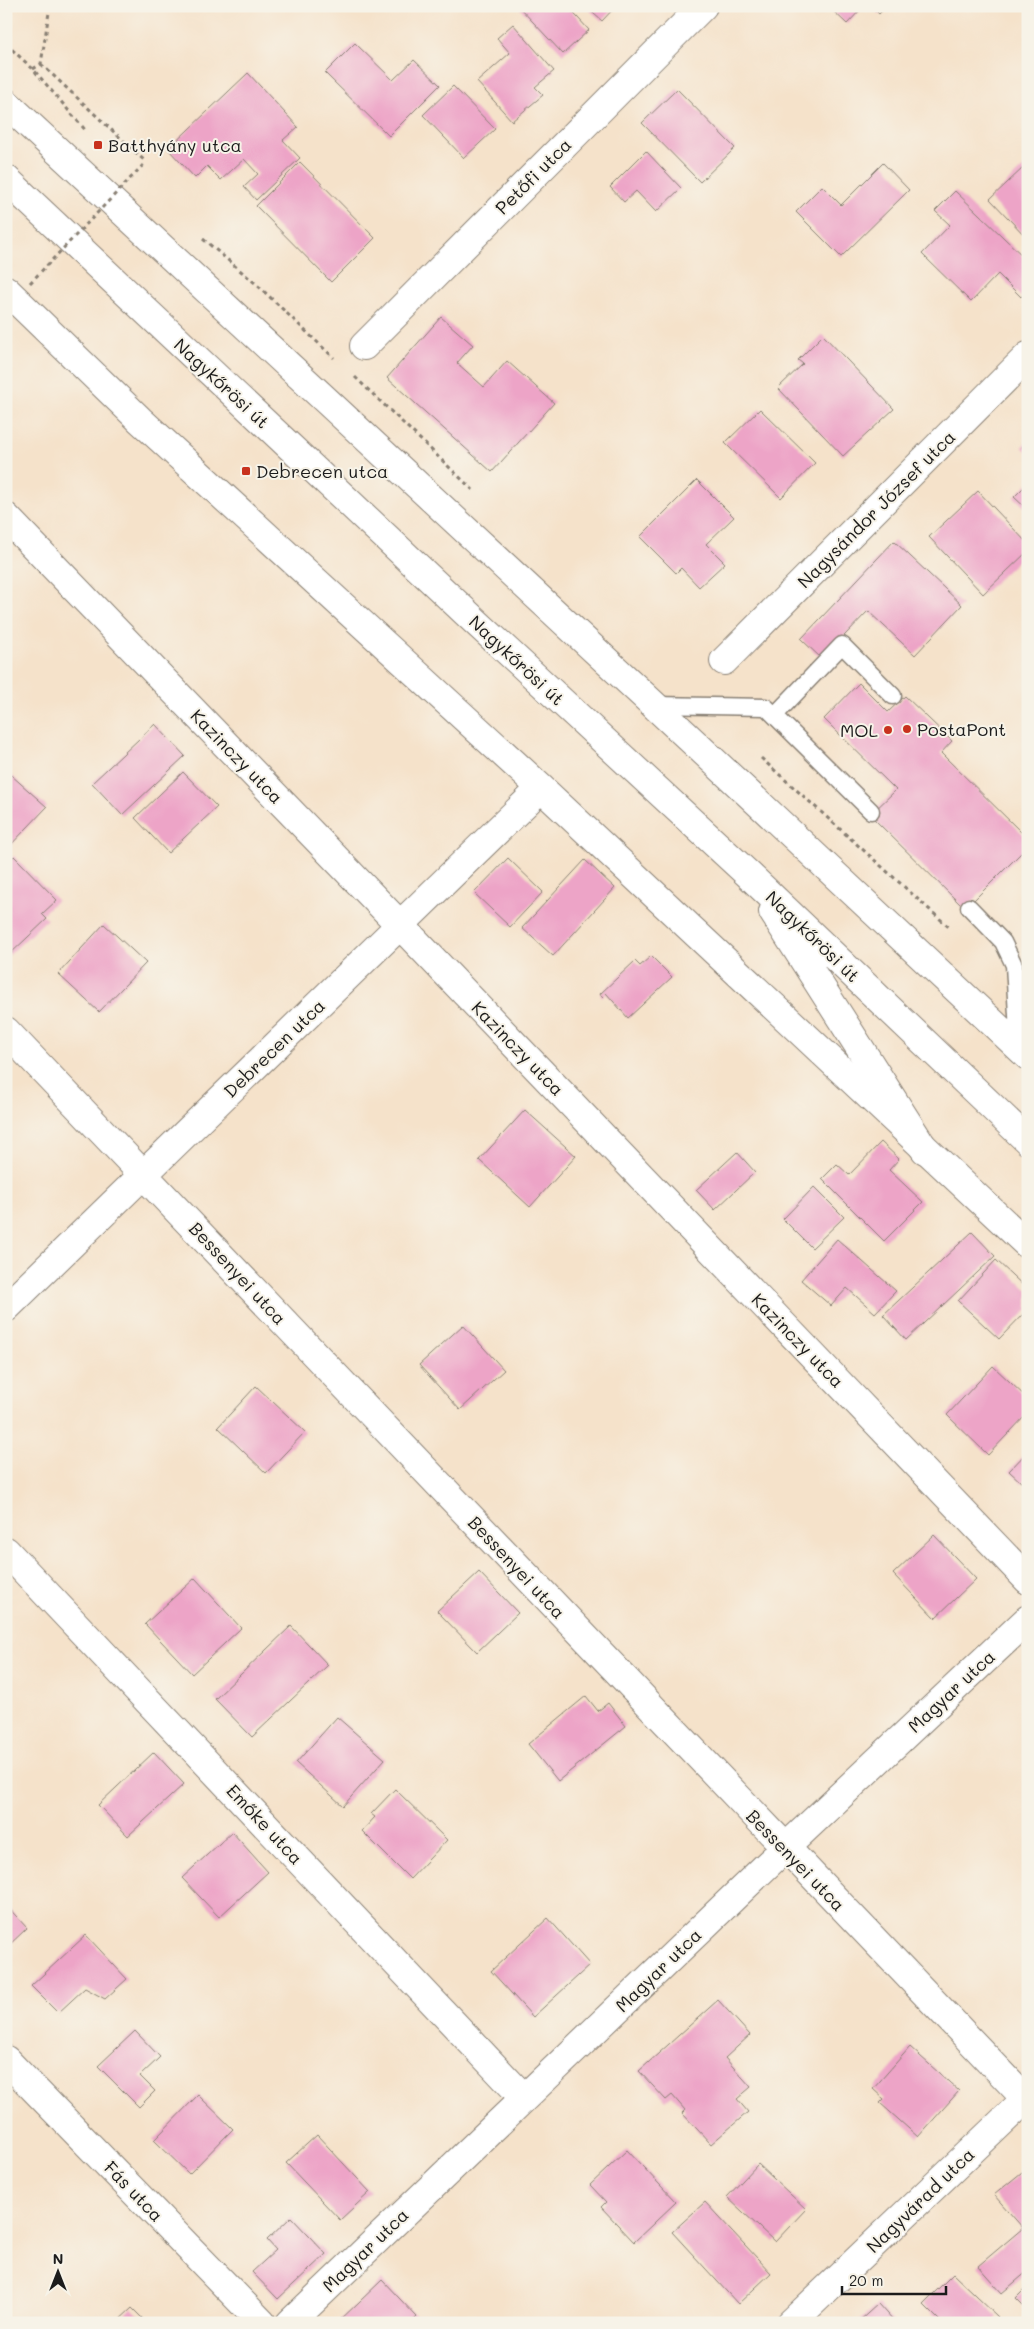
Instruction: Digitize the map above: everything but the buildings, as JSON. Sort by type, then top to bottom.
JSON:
[{"type":"street","name":"Petőfi utca","points":[[364,346],[703,6]]},
{"type":"street","points":[[6,103],[654,705],[1023,1052]]},
{"type":"street","name":"Nagykőrösi út","points":[[6,179],[469,616],[749,875],[1028,1141]]},
{"type":"street","points":[[18,286],[140,420],[541,788],[1028,1245]]},
{"type":"street","name":"Nagysándor József utca","points":[[724,661],[1028,356]]},
{"type":"street","name":"Kazinczy utca","points":[[6,517],[400,924],[1028,1580]]},
{"type":"street","name":"Debrecen utca","points":[[6,1308],[541,788]]},
{"type":"street","points":[[749,875],[925,1150]]},
{"type":"street","name":"Bessenyei utca","points":[[6,1031],[784,1848],[1027,2099]]},
{"type":"street","name":"Emőke utca","points":[[6,1551],[524,2098]]},
{"type":"street","name":"Magyar utca","points":[[290,2323],[784,1848],[1028,1619]]},
{"type":"street","name":"Fás utca","points":[[6,2060],[262,2323]]},
{"type":"street","name":"Nagyvárad utca","points":[[791,2323],[1027,2099]]},
{"type":"lane","points":[[775,715],[842,645],[893,696]]},
{"type":"lane","points":[[654,705],[766,707],[871,811]]},
{"type":"lane","points":[[969,907],[1003,942],[1010,954],[1014,965],[1023,1052]]},
{"type":"path","points":[[33,69],[41,64],[50,6]]},
{"type":"path","points":[[6,44],[33,69],[92,137]]},
{"type":"path","points":[[18,286],[146,162],[41,64]]},
{"type":"path","points":[[126,170],[140,183]]},
{"type":"path","points":[[197,234],[255,283],[335,358]]},
{"type":"path","points":[[349,372],[479,495]]},
{"type":"path","points":[[754,752],[956,934]]},
{"type":"place","name":"Batthyány utca","points":[[98,145]]},
{"type":"place","name":"Debrecen utca","points":[[246,471]]},
{"type":"place","name":"PostaPont","points":[[907,729]]},
{"type":"place","name":"MOL","points":[[888,730]]}]
